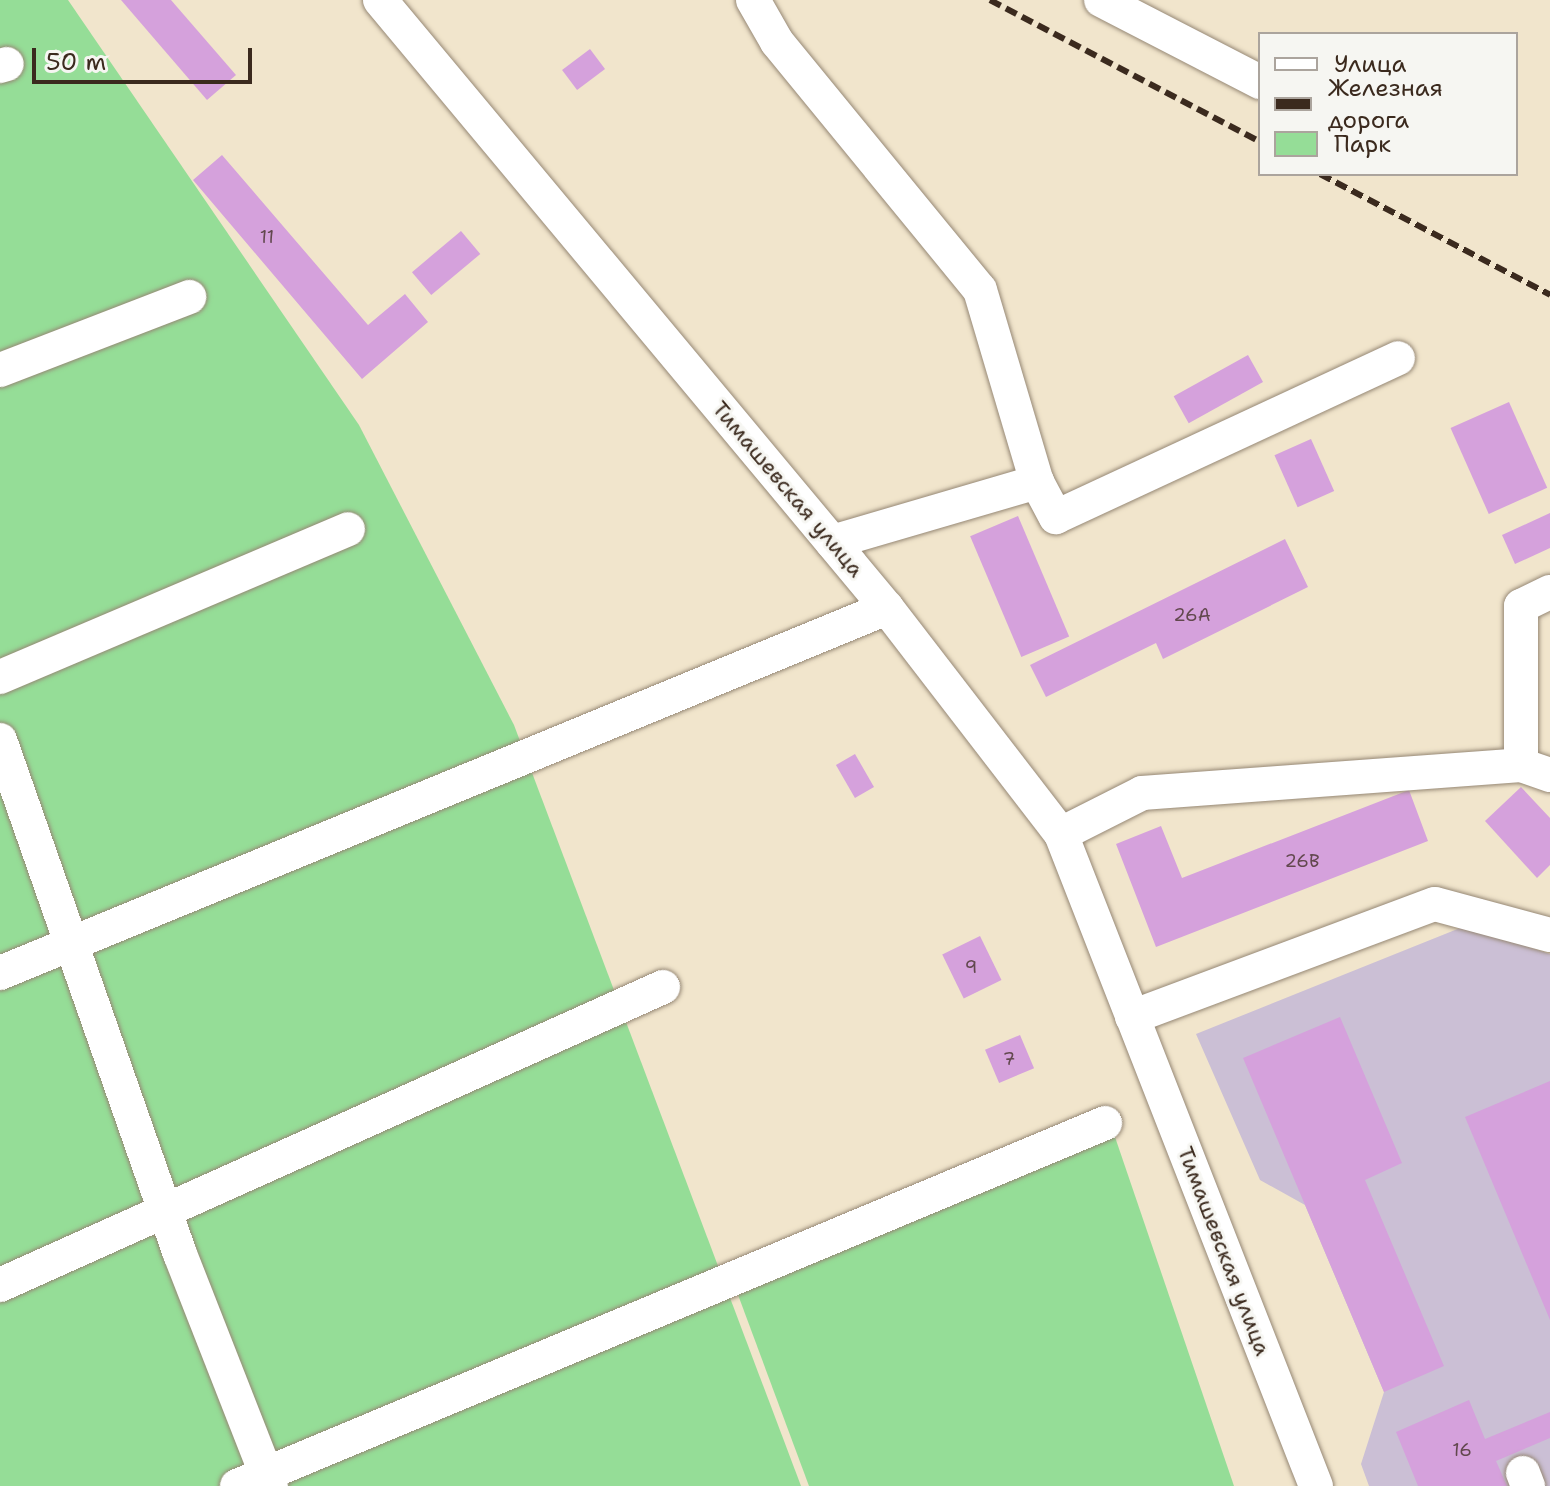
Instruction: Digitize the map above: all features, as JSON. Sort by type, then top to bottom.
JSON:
[{"type":"street","name":"Тимашевская улица","points":[[380,0],[887,608],[1061,834],[1316,1486]]},
{"type":"street","points":[[753,0],[777,42],[980,290],[1037,482],[1056,517],[1398,358]]},
{"type":"street","points":[[1101,0],[1258,81]]},
{"type":"street","points":[[0,370],[189,297]]},
{"type":"street","points":[[832,542],[1037,482]]},
{"type":"street","points":[[0,677],[348,529]]},
{"type":"street","points":[[1061,834],[1142,793],[1535,770],[1521,606],[1550,592]]},
{"type":"street","points":[[0,973],[887,608]]},
{"type":"street","points":[[0,740],[258,1482],[1105,1123]]},
{"type":"street","points":[[1132,1017],[1435,904],[1550,935]]},
{"type":"street","points":[[0,1285],[663,987]]},
{"type":"shaded area","points":[[1465,926],[1550,954],[1550,1486],[1369,1486],[1361,1464],[1384,1392],[1305,1205],[1260,1180],[1196,1034]]},
{"type":"green space","points":[[0,0],[68,0],[359,425],[514,725],[801,1486],[0,1486]]},
{"type":"green space","points":[[1115,1137],[1234,1486],[809,1486],[734,1284]]},
{"type":"building","points":[[121,0],[171,0],[236,75],[207,100]]},
{"type":"building","points":[[590,49],[605,69],[577,90],[562,70]]},
{"type":"building","points":[[222,155],[368,325],[405,294],[428,322],[362,379],[193,180]]},
{"type":"building","points":[[461,231],[480,254],[431,295],[412,272]]},
{"type":"building","points":[[1248,355],[1263,382],[1189,423],[1174,396]]},
{"type":"building","points":[[1509,402],[1547,488],[1489,514],[1451,428]]},
{"type":"building","points":[[1311,439],[1334,491],[1298,507],[1274,455]]},
{"type":"building","points":[[1550,513],[1550,548],[1515,564],[1502,535]]},
{"type":"building","points":[[1018,516],[1069,637],[1021,657],[970,536]]},
{"type":"building","points":[[1285,539],[1308,587],[1163,659],[1156,643],[1046,697],[1030,665]]},
{"type":"building","points":[[855,754],[874,787],[855,798],[836,765]]},
{"type":"building","points":[[1521,787],[1550,818],[1550,865],[1537,878],[1485,821]]},
{"type":"building","points":[[1409,790],[1428,841],[1156,947],[1116,844],[1161,826],[1182,878]]},
{"type":"building","points":[[980,936],[1001,980],[964,998],[942,954]]},
{"type":"building","points":[[1340,1017],[1402,1163],[1365,1180],[1444,1366],[1384,1392],[1243,1058]]},
{"type":"building","points":[[1020,1035],[1034,1068],[999,1083],[985,1050]]},
{"type":"building","points":[[1550,1081],[1550,1320],[1465,1117]]},
{"type":"building","points":[[1469,1400],[1485,1439],[1550,1412],[1550,1438],[1496,1461],[1507,1486],[1418,1486],[1396,1432]]},
{"type":"railway","points":[[990,0],[1258,141]]},
{"type":"railway","points":[[1324,176],[1550,295]]}]
